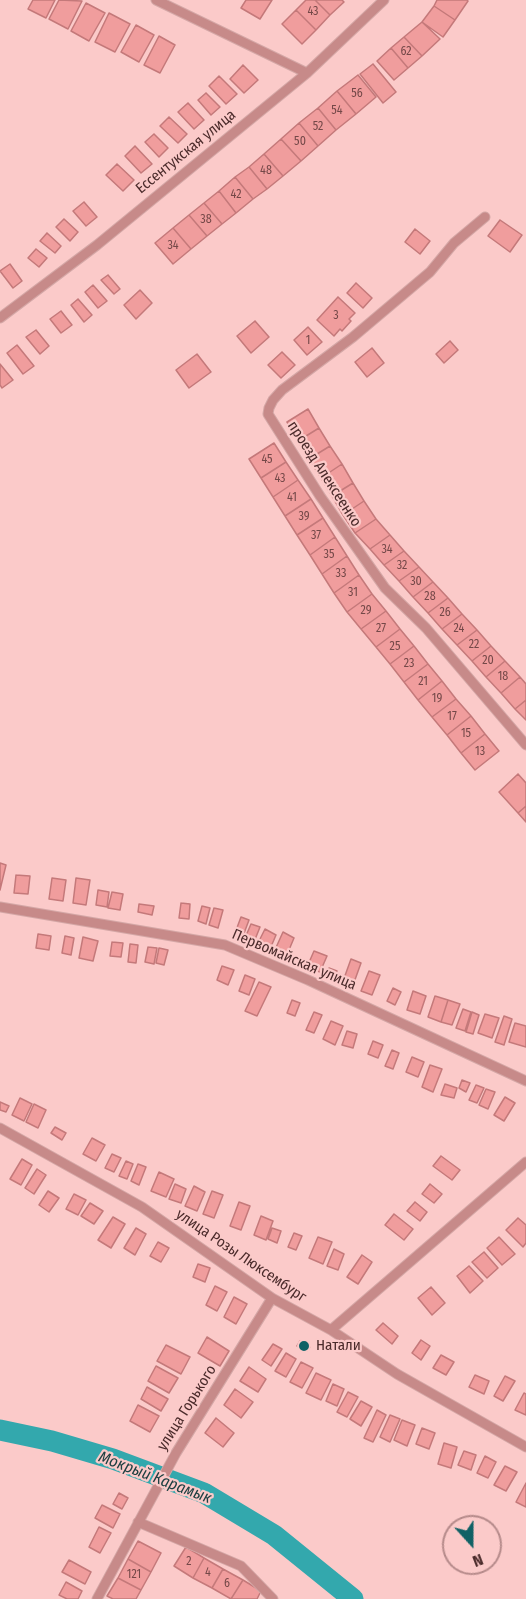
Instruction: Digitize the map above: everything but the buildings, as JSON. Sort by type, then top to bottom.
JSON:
[{"type":"street","points":[[156,0],[307,73]]},
{"type":"street","name":"Ессентукская улица","points":[[0,318],[97,245],[307,73],[384,0]]},
{"type":"street","name":"проезд Алексеенко","points":[[485,218],[454,243],[430,272],[352,337],[282,390],[273,400],[268,414],[327,506],[385,588],[426,628],[526,745]]},
{"type":"street","name":"Первомайская улица","points":[[0,907],[225,945],[308,980],[526,1081]]},
{"type":"street","name":"улица Розы Люксембург","points":[[0,1128],[142,1206],[272,1298],[331,1330],[397,1374],[526,1447]]},
{"type":"street","points":[[331,1330],[526,1162]]},
{"type":"street","name":"улица Горького","points":[[97,1599],[176,1453],[272,1298]]},
{"type":"street","points":[[138,1522],[241,1566],[273,1599]]},
{"type":"waterway","name":"Мокрый Карамык","points":[[0,1430],[52,1441],[113,1459],[204,1493],[274,1535],[353,1599]]},
{"type":"place","name":"Натали","points":[[304,1346]]}]
